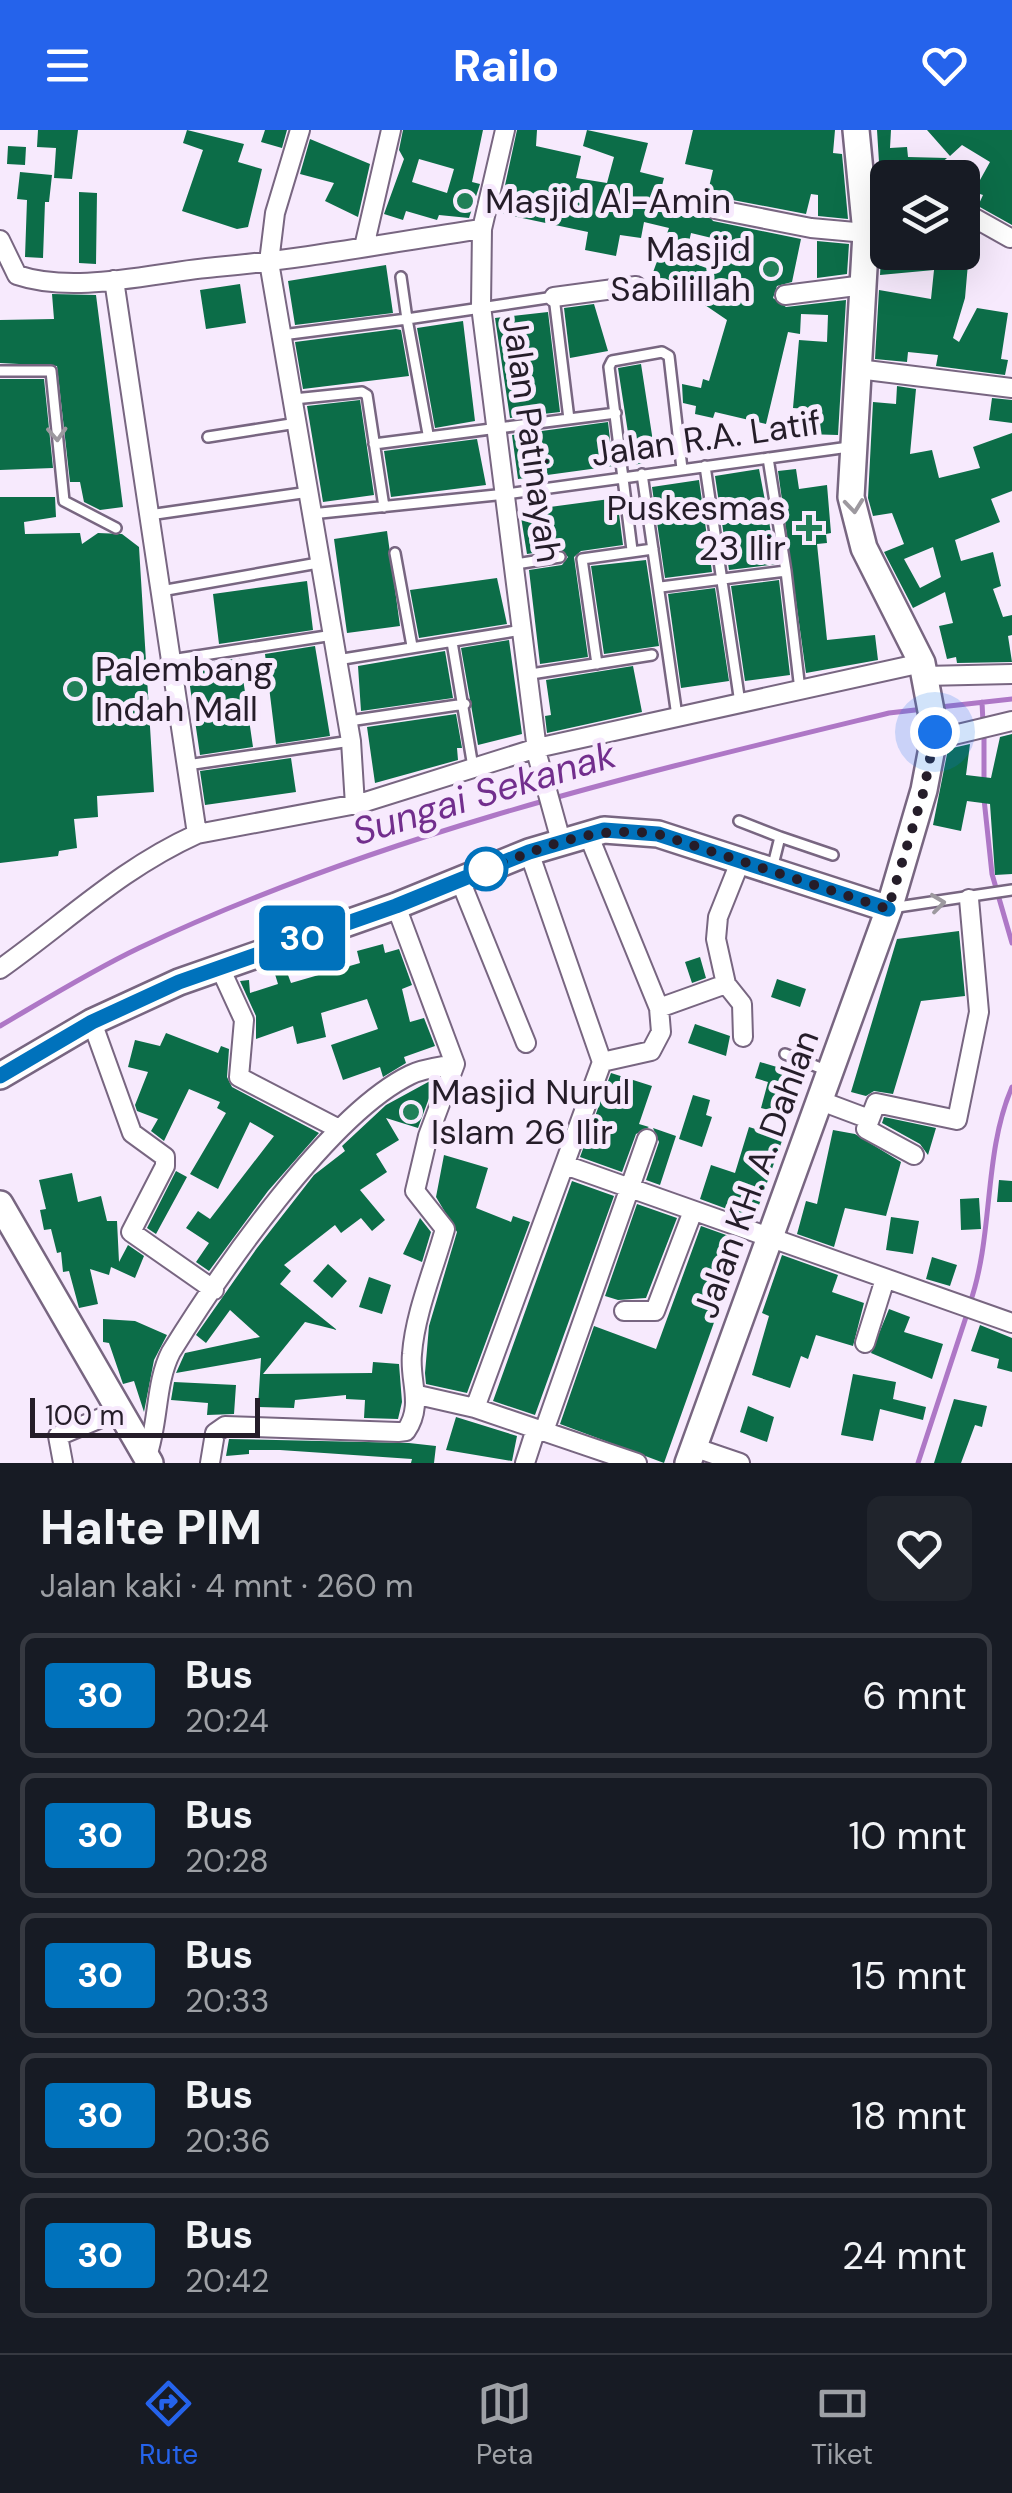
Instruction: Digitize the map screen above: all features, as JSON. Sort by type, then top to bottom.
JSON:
[{"type":"street","points":[[300,130],[275,213],[269,262],[300,422],[318,563],[351,740],[355,804]]},
{"type":"street","points":[[364,247],[391,130]]},
{"type":"street","name":"Jalan Patinayah","points":[[505,130],[482,228],[481,306],[531,674],[538,753],[559,832]]},
{"type":"street","points":[[856,130],[870,208]]},
{"type":"street","points":[[714,208],[811,228],[870,225]]},
{"type":"street","points":[[980,222],[1010,238]]},
{"type":"street","points":[[0,240],[11,269],[24,278],[114,280],[269,262],[482,228]]},
{"type":"street","points":[[870,245],[858,368],[852,496],[856,523],[924,674],[934,736],[1012,721]]},
{"type":"street","points":[[114,280],[197,834]]},
{"type":"street","points":[[785,295],[864,285]]},
{"type":"street","points":[[554,297],[636,286]]},
{"type":"street","points":[[858,368],[1012,388]]},
{"type":"street","points":[[0,969],[144,858],[197,834],[355,804],[474,768],[676,716],[800,690],[924,674],[1012,674]]},
{"type":"street","name":"Jalan KH. A. Dahlan","points":[[690,1455],[772,1238],[888,909],[924,790],[934,736]]},
{"type":"street","points":[[0,1076],[92,1022],[179,982],[396,906],[529,852],[559,832],[588,834],[615,830],[658,834],[888,909]]},
{"type":"street","points":[[588,834],[659,1008],[660,1032],[651,1051],[602,1062]]},
{"type":"street","points":[[476,1408],[602,1062],[529,852]]},
{"type":"street","points":[[740,862],[718,917],[716,939],[726,984],[742,1004],[743,1037]]},
{"type":"street","points":[[460,880],[526,1042]]},
{"type":"street","points":[[914,1156],[866,1129],[876,1103],[957,1120],[980,1012],[978,897]]},
{"type":"street","points":[[210,1463],[215,1433],[225,1426],[406,1431],[418,1395],[412,1355],[445,1229],[415,1191],[428,1136],[455,1064],[396,906]]},
{"type":"street","points":[[221,970],[244,1020],[239,1077],[340,1129]]},
{"type":"street","points":[[659,1008],[726,984]]},
{"type":"street","points":[[92,1022],[132,1134],[166,1160],[131,1232],[214,1290]]},
{"type":"street","points":[[148,1460],[158,1428],[166,1360],[214,1290],[340,1129],[408,1076],[455,1064]]},
{"type":"street","points":[[820,1100],[869,1118]]},
{"type":"street","points":[[525,1463],[647,1138]]},
{"type":"street","points":[[565,1165],[1012,1323]]},
{"type":"street","points":[[0,1204],[148,1460]]},
{"type":"street","points":[[624,1311],[655,1311],[693,1211]]},
{"type":"street","points":[[864,1343],[886,1280]]},
{"type":"street","points":[[418,1395],[476,1408],[637,1463]]},
{"type":"street","points":[[62,1463],[58,1436],[120,1410]]},
{"type":"street","points":[[690,1455],[740,1463]]},
{"type":"lane","points":[[401,277],[428,434]]},
{"type":"lane","points":[[282,335],[554,297],[569,419]]},
{"type":"lane","points":[[632,550],[610,362],[666,354],[682,469]]},
{"type":"lane","points":[[0,371],[50,370],[60,479],[68,506],[116,528]]},
{"type":"lane","points":[[294,399],[364,393],[384,506]]},
{"type":"lane","points":[[374,444],[428,434],[616,413]]},
{"type":"lane","points":[[208,437],[300,422]]},
{"type":"lane","name":"Jalan R.A. Latif","points":[[311,514],[506,494],[855,446]]},
{"type":"lane","points":[[768,458],[800,690]]},
{"type":"lane","points":[[705,466],[740,703]]},
{"type":"lane","points":[[642,474],[676,716]]},
{"type":"lane","points":[[150,515],[309,492]]},
{"type":"lane","points":[[597,664],[582,559],[654,549]]},
{"type":"lane","points":[[396,553],[412,646]]},
{"type":"lane","points":[[516,564],[560,557]]},
{"type":"lane","points":[[161,591],[318,563]]},
{"type":"lane","points":[[661,588],[786,571]]},
{"type":"lane","points":[[337,660],[525,629]]},
{"type":"lane","points":[[172,660],[333,635]]},
{"type":"lane","points":[[452,642],[474,768]]},
{"type":"lane","points":[[531,674],[652,655]]},
{"type":"lane","points":[[347,721],[465,704]]},
{"type":"lane","points":[[188,766],[351,740]]},
{"type":"lane","points":[[740,822],[833,855]]},
{"type":"lane","points":[[771,872],[780,837]]},
{"type":"lane","points":[[888,909],[1012,890]]},
{"type":"lane","points":[[785,1054],[830,1072]]},
{"type":"building","points":[[38,130],[78,130],[72,179],[54,178],[56,148],[37,147]]},
{"type":"building","points":[[187,130],[244,144],[238,162],[262,169],[248,227],[237,229],[182,211],[203,150],[183,143]]},
{"type":"building","points":[[265,130],[287,130],[282,148],[261,142]]},
{"type":"building","points":[[403,130],[483,130],[472,182],[480,184],[469,218],[439,215],[437,220],[406,211],[403,220],[384,214],[404,159],[399,150]],"holes":[[[419,159],[454,169],[447,193],[412,182]]]},
{"type":"building","points":[[517,130],[537,130],[536,146],[581,156],[576,178],[607,183],[614,157],[583,146],[587,130],[648,143],[640,172],[664,178],[659,197],[703,207],[713,221],[801,239],[792,282],[777,286],[773,298],[786,307],[846,300],[838,435],[805,434],[807,409],[793,408],[799,340],[827,342],[828,315],[801,314],[800,334],[788,332],[766,424],[715,412],[713,418],[695,414],[696,406],[683,403],[682,384],[701,388],[703,379],[709,381],[727,320],[702,303],[705,298],[651,278],[669,228],[644,222],[641,238],[620,235],[616,256],[585,250],[588,232],[499,213]],"holes":[[[691,233],[716,239],[709,269],[685,260]]]},
{"type":"building","points":[[693,130],[835,130],[833,153],[842,154],[848,219],[818,216],[818,195],[811,194],[806,214],[717,197],[706,200],[713,170],[685,164]]},
{"type":"building","points":[[877,130],[891,130],[890,148],[907,147],[908,157],[947,158],[945,160],[879,160]]},
{"type":"building","points":[[927,130],[1012,130],[1012,225],[980,207],[980,180],[990,162],[962,145],[950,156]]},
{"type":"building","points":[[310,139],[370,164],[358,217],[325,201],[334,183],[300,174]]},
{"type":"building","points":[[8,146],[26,147],[25,165],[7,164]]},
{"type":"building","points":[[20,172],[52,175],[49,202],[45,202],[43,258],[25,257],[27,200],[17,199]]},
{"type":"building","points":[[79,192],[97,193],[96,264],[79,263]]},
{"type":"building","points":[[817,241],[849,244],[847,274],[817,278]]},
{"type":"building","points":[[386,265],[393,313],[295,325],[288,281]]},
{"type":"building","points":[[880,270],[934,270],[880,275]]},
{"type":"building","points":[[934,270],[967,270],[965,298],[953,338],[959,342],[977,308],[1008,313],[1001,359],[1008,360],[1005,375],[936,366],[938,355],[908,352],[907,362],[875,359],[879,290],[931,299]]},
{"type":"building","points":[[240,284],[246,323],[206,329],[200,290]]},
{"type":"building","points":[[52,294],[96,295],[123,507],[100,510],[84,502],[80,482],[70,482],[57,366],[0,363],[0,320],[54,319]]},
{"type":"building","points":[[594,304],[608,351],[570,358],[564,308]]},
{"type":"building","points":[[548,312],[560,412],[510,418],[495,318]]},
{"type":"building","points":[[463,321],[475,421],[435,428],[417,328]]},
{"type":"building","points":[[401,330],[409,376],[303,389],[295,342]]},
{"type":"building","points":[[641,364],[656,461],[633,465],[618,368]]},
{"type":"building","points":[[0,379],[44,379],[53,468],[0,470]]},
{"type":"building","points":[[897,386],[916,389],[910,454],[932,450],[939,478],[980,468],[973,447],[1012,433],[1012,491],[991,499],[1000,522],[955,540],[961,561],[993,552],[1001,586],[993,589],[1003,617],[1012,615],[1012,635],[1008,636],[1012,662],[957,663],[956,657],[947,659],[939,626],[953,623],[945,592],[913,608],[884,552],[904,544],[892,513],[873,516],[868,498],[873,402],[896,404]],"holes":[[[933,547],[941,577],[920,588],[904,559]]]},
{"type":"building","points":[[992,398],[1012,400],[1012,423],[989,420]]},
{"type":"building","points":[[360,400],[374,495],[323,502],[307,406]]},
{"type":"building","points":[[608,422],[613,466],[518,479],[512,435]]},
{"type":"building","points":[[477,439],[486,485],[391,497],[384,451]]},
{"type":"building","points":[[759,469],[777,564],[729,570],[715,476]]},
{"type":"building","points":[[796,469],[799,489],[827,485],[831,533],[826,534],[827,543],[817,544],[827,640],[875,635],[878,660],[806,673],[778,471]]},
{"type":"building","points":[[699,480],[712,572],[665,578],[652,487]]},
{"type":"building","name":"Palembang Indah Mall","points":[[0,497],[55,497],[56,517],[24,522],[25,534],[80,533],[82,544],[98,533],[122,534],[139,547],[154,792],[97,796],[98,817],[74,819],[77,848],[59,851],[58,856],[0,863]]},
{"type":"building","points":[[617,498],[623,545],[581,551],[574,557],[588,657],[540,664],[529,570],[562,565],[568,557],[560,549],[527,554],[520,511]]},
{"type":"building","points":[[387,531],[400,626],[347,633],[334,539]]},
{"type":"building","points":[[646,560],[659,646],[604,654],[591,566]]},
{"type":"building","points":[[497,578],[507,624],[419,638],[410,590]]},
{"type":"building","points":[[779,580],[790,675],[745,681],[731,586]]},
{"type":"building","points":[[307,581],[313,630],[219,644],[213,594]]},
{"type":"building","points":[[715,588],[729,681],[681,688],[668,594]]},
{"type":"building","points":[[509,640],[522,734],[478,745],[461,648]]},
{"type":"building","points":[[315,646],[330,736],[276,744],[265,654]]},
{"type":"building","points":[[445,651],[453,698],[361,711],[358,666]]},
{"type":"building","points":[[240,658],[253,747],[200,755],[187,666]]},
{"type":"building","points":[[633,666],[642,712],[547,733],[545,716],[551,715],[546,680]]},
{"type":"building","points":[[456,714],[462,748],[457,748],[458,760],[375,783],[367,727]]},
{"type":"building","points":[[1012,734],[1012,874],[995,875],[990,804],[967,801],[961,831],[933,825],[948,749],[970,744],[966,775],[991,778],[1000,737]]},
{"type":"building","points":[[291,758],[296,792],[205,805],[200,771]]},
{"type":"building","points":[[959,931],[965,996],[921,1001],[893,1094],[874,1091],[866,1096],[851,1092],[897,939]]},
{"type":"building","points":[[383,944],[385,953],[399,949],[412,985],[402,989],[410,1022],[424,1018],[435,1046],[404,1057],[406,1063],[383,1077],[380,1067],[343,1080],[331,1045],[378,1029],[367,999],[321,1013],[326,1037],[297,1044],[293,1026],[256,1039],[256,1016],[240,981],[249,980],[250,993],[278,984],[274,971],[285,967],[291,983],[360,963],[357,951]]},
{"type":"building","points":[[700,957],[706,978],[692,983],[685,962]]},
{"type":"building","points":[[777,979],[806,989],[800,1007],[771,997]]},
{"type":"building","points":[[695,1024],[730,1036],[726,1056],[688,1043]]},
{"type":"building","points":[[166,1033],[218,1053],[221,1046],[229,1049],[227,1077],[232,1087],[319,1133],[268,1191],[209,1271],[196,1262],[209,1243],[186,1228],[198,1211],[210,1219],[274,1136],[250,1122],[218,1189],[190,1174],[226,1113],[217,1108],[220,1102],[189,1089],[164,1141],[151,1131],[158,1119],[137,1111],[135,1105],[148,1072],[128,1067],[135,1040],[160,1046]]},
{"type":"building","points":[[760,1062],[800,1074],[789,1115],[761,1108],[768,1082],[755,1078]]},
{"type":"building","points":[[611,1073],[652,1086],[639,1124],[649,1127],[636,1134],[622,1172],[580,1157]]},
{"type":"building","points":[[430,1081],[435,1082],[418,1128],[386,1118],[399,1140],[376,1154],[387,1172],[360,1190],[385,1220],[372,1231],[361,1218],[341,1233],[335,1225],[284,1265],[291,1271],[280,1284],[337,1330],[305,1322],[263,1374],[372,1373],[373,1362],[399,1364],[402,1402],[398,1419],[364,1418],[365,1400],[346,1399],[346,1395],[295,1400],[294,1408],[258,1407],[261,1358],[176,1373],[185,1353],[260,1337],[230,1310],[206,1343],[196,1335],[314,1175],[345,1151],[342,1146],[386,1105]]},
{"type":"building","points":[[693,1095],[710,1100],[706,1115],[712,1117],[702,1147],[679,1139]]},
{"type":"building","points":[[884,1117],[936,1128],[928,1155],[920,1144],[882,1123]]},
{"type":"building","points":[[749,1127],[783,1138],[754,1219],[700,1199],[711,1165],[735,1173]]},
{"type":"building","points":[[653,1128],[676,1136],[660,1185],[646,1180],[659,1142]]},
{"type":"building","points":[[833,1130],[855,1134],[901,1162],[886,1216],[845,1208],[834,1247],[797,1234],[806,1201],[817,1204]]},
{"type":"building","points":[[444,1155],[488,1168],[476,1208],[511,1222],[513,1216],[530,1222],[467,1393],[426,1384],[429,1326],[457,1232],[436,1197]]},
{"type":"building","points":[[176,1171],[187,1177],[156,1234],[147,1228]]},
{"type":"building","points":[[72,1173],[78,1202],[101,1196],[107,1221],[117,1221],[119,1262],[128,1245],[144,1256],[135,1278],[111,1267],[109,1275],[90,1269],[98,1304],[79,1308],[69,1271],[63,1272],[61,1252],[57,1253],[51,1229],[44,1230],[40,1210],[46,1209],[39,1180]]},
{"type":"building","points":[[999,1180],[1012,1181],[1012,1202],[997,1202]]},
{"type":"building","points":[[572,1181],[614,1196],[535,1415],[493,1401]]},
{"type":"building","points":[[979,1198],[981,1229],[961,1230],[960,1199]]},
{"type":"building","points":[[637,1204],[677,1218],[646,1298],[618,1300],[605,1296]]},
{"type":"building","points":[[891,1217],[919,1221],[913,1254],[886,1250]]},
{"type":"building","points":[[420,1218],[431,1232],[422,1262],[403,1254]]},
{"type":"building","points":[[701,1226],[743,1241],[664,1463],[560,1424],[594,1326],[656,1349]]},
{"type":"building","points":[[782,1255],[838,1275],[832,1292],[864,1303],[853,1346],[816,1335],[808,1359],[801,1356],[790,1388],[752,1375],[769,1316],[762,1313]]},
{"type":"building","points":[[932,1257],[957,1265],[950,1286],[926,1279]]},
{"type":"building","points":[[328,1264],[347,1281],[332,1298],[313,1281]]},
{"type":"building","points":[[369,1277],[391,1285],[382,1314],[359,1307]]},
{"type":"building","points":[[889,1309],[910,1317],[904,1332],[943,1344],[932,1379],[871,1353]]},
{"type":"building","points":[[103,1319],[135,1321],[167,1335],[154,1360],[144,1412],[134,1381],[123,1384],[109,1343],[103,1342]]},
{"type":"building","points":[[980,1325],[1012,1338],[1012,1372],[997,1368],[999,1359],[971,1351]]},
{"type":"building","points":[[853,1374],[896,1382],[893,1399],[926,1407],[923,1420],[880,1409],[873,1441],[841,1435]]},
{"type":"building","points":[[174,1382],[236,1385],[234,1414],[207,1415],[208,1403],[171,1400]]},
{"type":"building","points":[[954,1399],[987,1406],[982,1427],[975,1425],[961,1463],[934,1463]]},
{"type":"building","points":[[748,1406],[774,1417],[767,1442],[740,1432]]},
{"type":"building","points":[[456,1417],[517,1436],[512,1461],[446,1450]]},
{"type":"building","points":[[229,1439],[436,1446],[434,1463],[411,1463],[412,1459],[280,1450],[249,1450],[249,1454],[226,1456]]},
{"type":"waterway","name":"Sungai Sekanak","points":[[940,707],[1012,699]]},
{"type":"waterway","points":[[982,702],[983,723]]},
{"type":"waterway","name":"Sungai Sekanak","points":[[0,1026],[139,948],[229,908],[414,840],[698,760],[889,713],[924,709]]},
{"type":"waterway","points":[[984,734],[984,783]]},
{"type":"waterway","points":[[984,799],[992,874],[1012,943]]},
{"type":"waterway","points":[[970,1303],[983,1250],[997,1139],[1012,1087]]},
{"type":"waterway","points":[[918,1463],[967,1314]]},
{"type":"bus line","name":"30","points":[[0,1076],[134,1000],[396,906],[529,852],[604,830],[658,834],[888,909]]},
{"type":"place","name":"Masjid Al-Amin","points":[[465,201]]},
{"type":"place","name":"Masjid Sabilillah","points":[[771,269]]},
{"type":"place","name":"Puskesmas 23 Ilir","points":[[809,528]]},
{"type":"place","name":"Palembang Indah Mall","points":[[75,689]]},
{"type":"place","name":"Masjid Nurul Islam 26 Ilir","points":[[411,1112]]},
{"type":"route","points":[[486,869],[561,841],[604,830],[625,830],[658,834],[888,909],[924,790],[935,732]]}]
